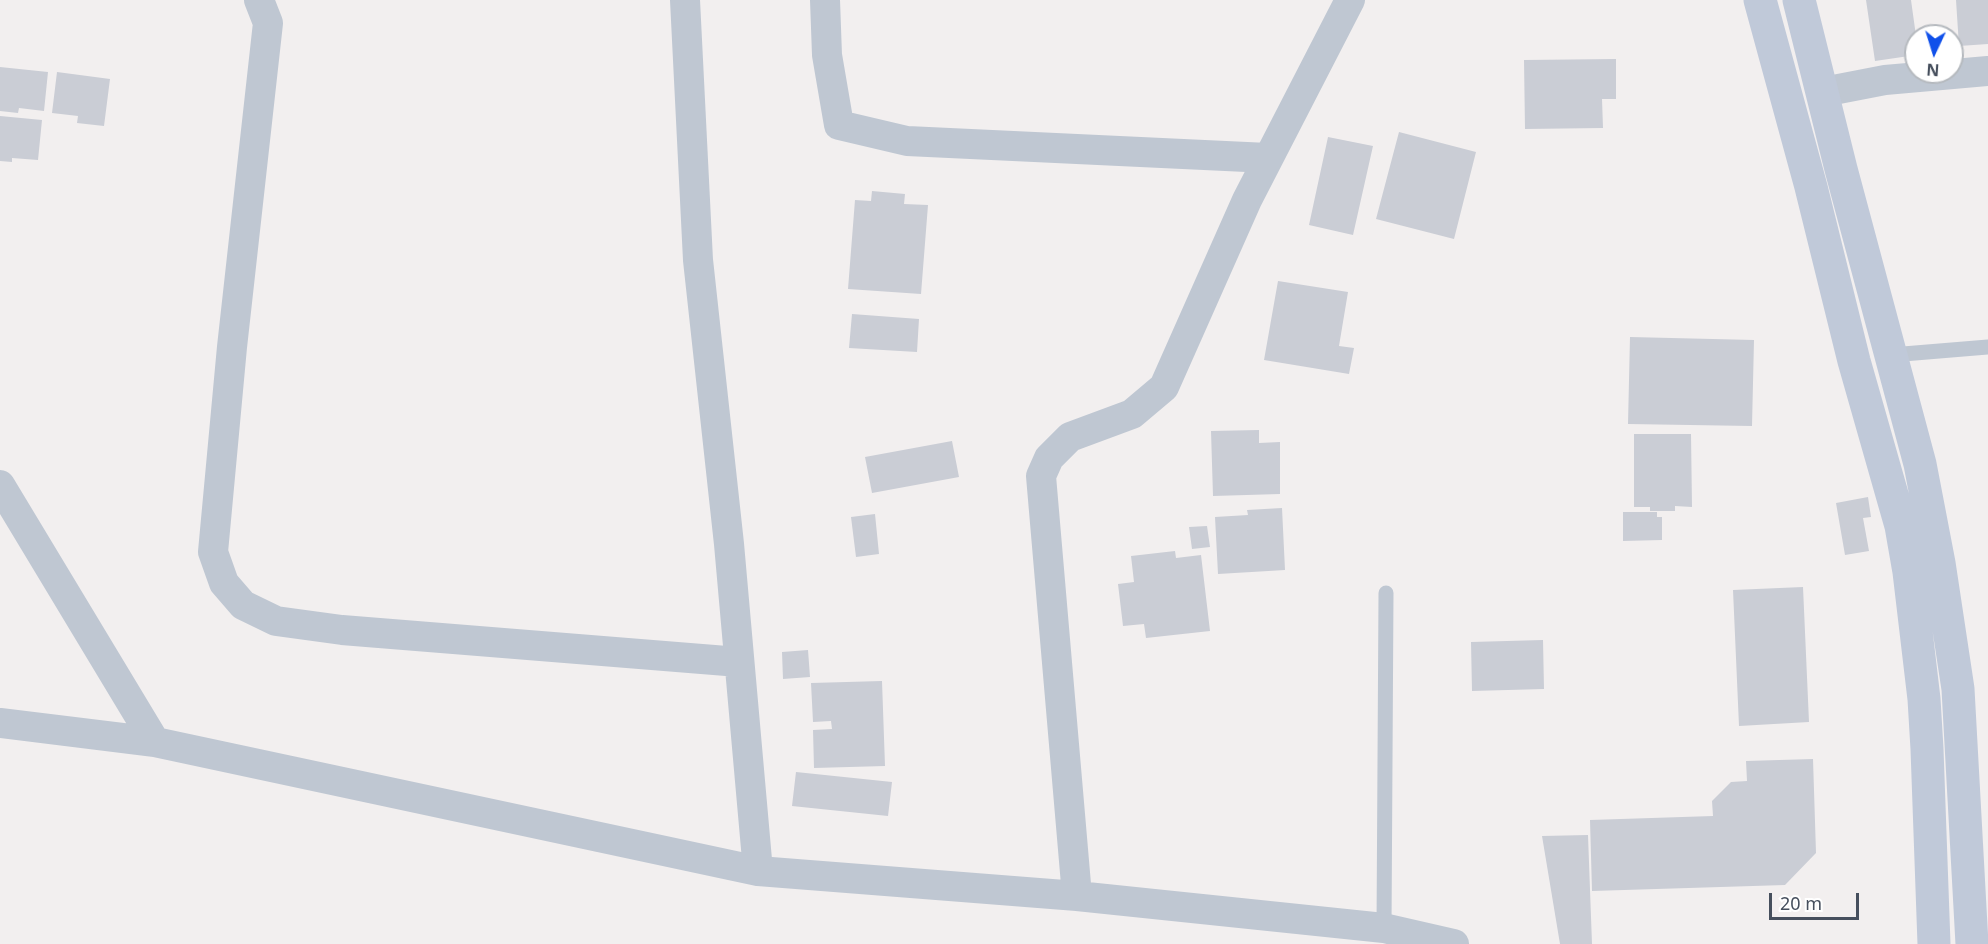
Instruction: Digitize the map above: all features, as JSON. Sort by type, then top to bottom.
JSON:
[{"type":"street","points":[[259,0],[268,23],[232,347],[213,552],[224,583],[243,606],[276,621],[342,630],[739,662]]},
{"type":"street","points":[[685,0],[698,260],[729,544],[758,871]]},
{"type":"street","points":[[825,0],[827,55],[839,125],[907,141],[1268,158]]},
{"type":"street","points":[[1077,896],[1041,476],[1049,458],[1070,437],[1132,414],[1164,387],[1247,200],[1350,0]]},
{"type":"street","points":[[1760,0],[1811,187],[1860,383],[1901,526],[1909,572],[1928,749],[1934,944]]},
{"type":"street","points":[[1799,0],[1841,169],[1920,464],[1939,563],[1958,689],[1972,944]]},
{"type":"street","points":[[1823,92],[1885,80],[1988,71]]},
{"type":"street","points":[[0,485],[155,742]]},
{"type":"street","points":[[0,723],[155,742],[758,871],[1077,896],[1384,928],[1455,944]]},
{"type":"lane","points":[[1891,355],[1988,347]]},
{"type":"lane","points":[[1384,928],[1386,593]]},
{"type":"building","points":[[1866,0],[1911,0],[1914,24],[1904,24],[1904,57],[1875,61]]},
{"type":"building","points":[[1956,0],[1988,0],[1988,44],[1964,46],[1964,24],[1958,24]]},
{"type":"building","points":[[1616,59],[1616,99],[1602,99],[1603,128],[1525,129],[1524,60]]},
{"type":"building","points":[[0,67],[48,72],[44,111],[19,108],[18,113],[0,111]]},
{"type":"building","points":[[57,72],[110,79],[104,126],[77,123],[78,116],[52,113]]},
{"type":"building","points":[[0,116],[42,120],[38,160],[12,158],[12,162],[0,161]]},
{"type":"building","points":[[1399,132],[1476,152],[1454,239],[1376,219]]},
{"type":"building","points":[[1328,137],[1373,146],[1353,235],[1309,225]]},
{"type":"building","points":[[872,191],[905,194],[904,204],[928,205],[921,294],[848,289],[855,200],[871,201]]},
{"type":"building","points":[[1278,281],[1348,292],[1339,346],[1354,348],[1349,374],[1264,360]]},
{"type":"building","points":[[852,314],[919,319],[917,352],[849,348]]},
{"type":"building","points":[[1630,337],[1754,340],[1752,426],[1628,424]]},
{"type":"building","points":[[1259,430],[1259,443],[1280,442],[1280,494],[1213,496],[1211,431]]},
{"type":"building","points":[[1634,434],[1691,434],[1692,507],[1675,506],[1675,511],[1650,511],[1650,507],[1634,507]]},
{"type":"building","points":[[952,441],[959,477],[872,493],[865,457]]},
{"type":"building","points":[[1868,497],[1871,517],[1863,518],[1869,551],[1845,555],[1836,503]]},
{"type":"building","points":[[1282,508],[1285,570],[1218,574],[1215,517],[1248,515],[1247,510]]},
{"type":"building","points":[[1623,512],[1657,512],[1657,517],[1662,517],[1662,540],[1623,541]]},
{"type":"building","points":[[875,514],[879,554],[856,557],[851,517]]},
{"type":"building","points":[[1207,526],[1210,547],[1192,549],[1189,527]]},
{"type":"building","points":[[1175,551],[1176,558],[1201,555],[1210,631],[1146,638],[1144,624],[1123,626],[1118,584],[1134,582],[1131,556]]},
{"type":"building","points":[[1803,587],[1809,722],[1739,726],[1733,590]]},
{"type":"building","points":[[1543,640],[1544,689],[1472,691],[1471,642]]},
{"type":"building","points":[[808,650],[810,677],[783,679],[782,652]]},
{"type":"building","points":[[882,681],[885,766],[814,768],[813,730],[832,729],[831,721],[813,722],[811,683]]},
{"type":"building","points":[[1813,759],[1816,853],[1785,885],[1592,891],[1590,820],[1713,816],[1712,801],[1731,782],[1747,781],[1746,761]]},
{"type":"building","points":[[796,772],[892,782],[888,816],[792,806]]},
{"type":"building","points":[[1588,835],[1592,944],[1560,944],[1542,836]]}]
